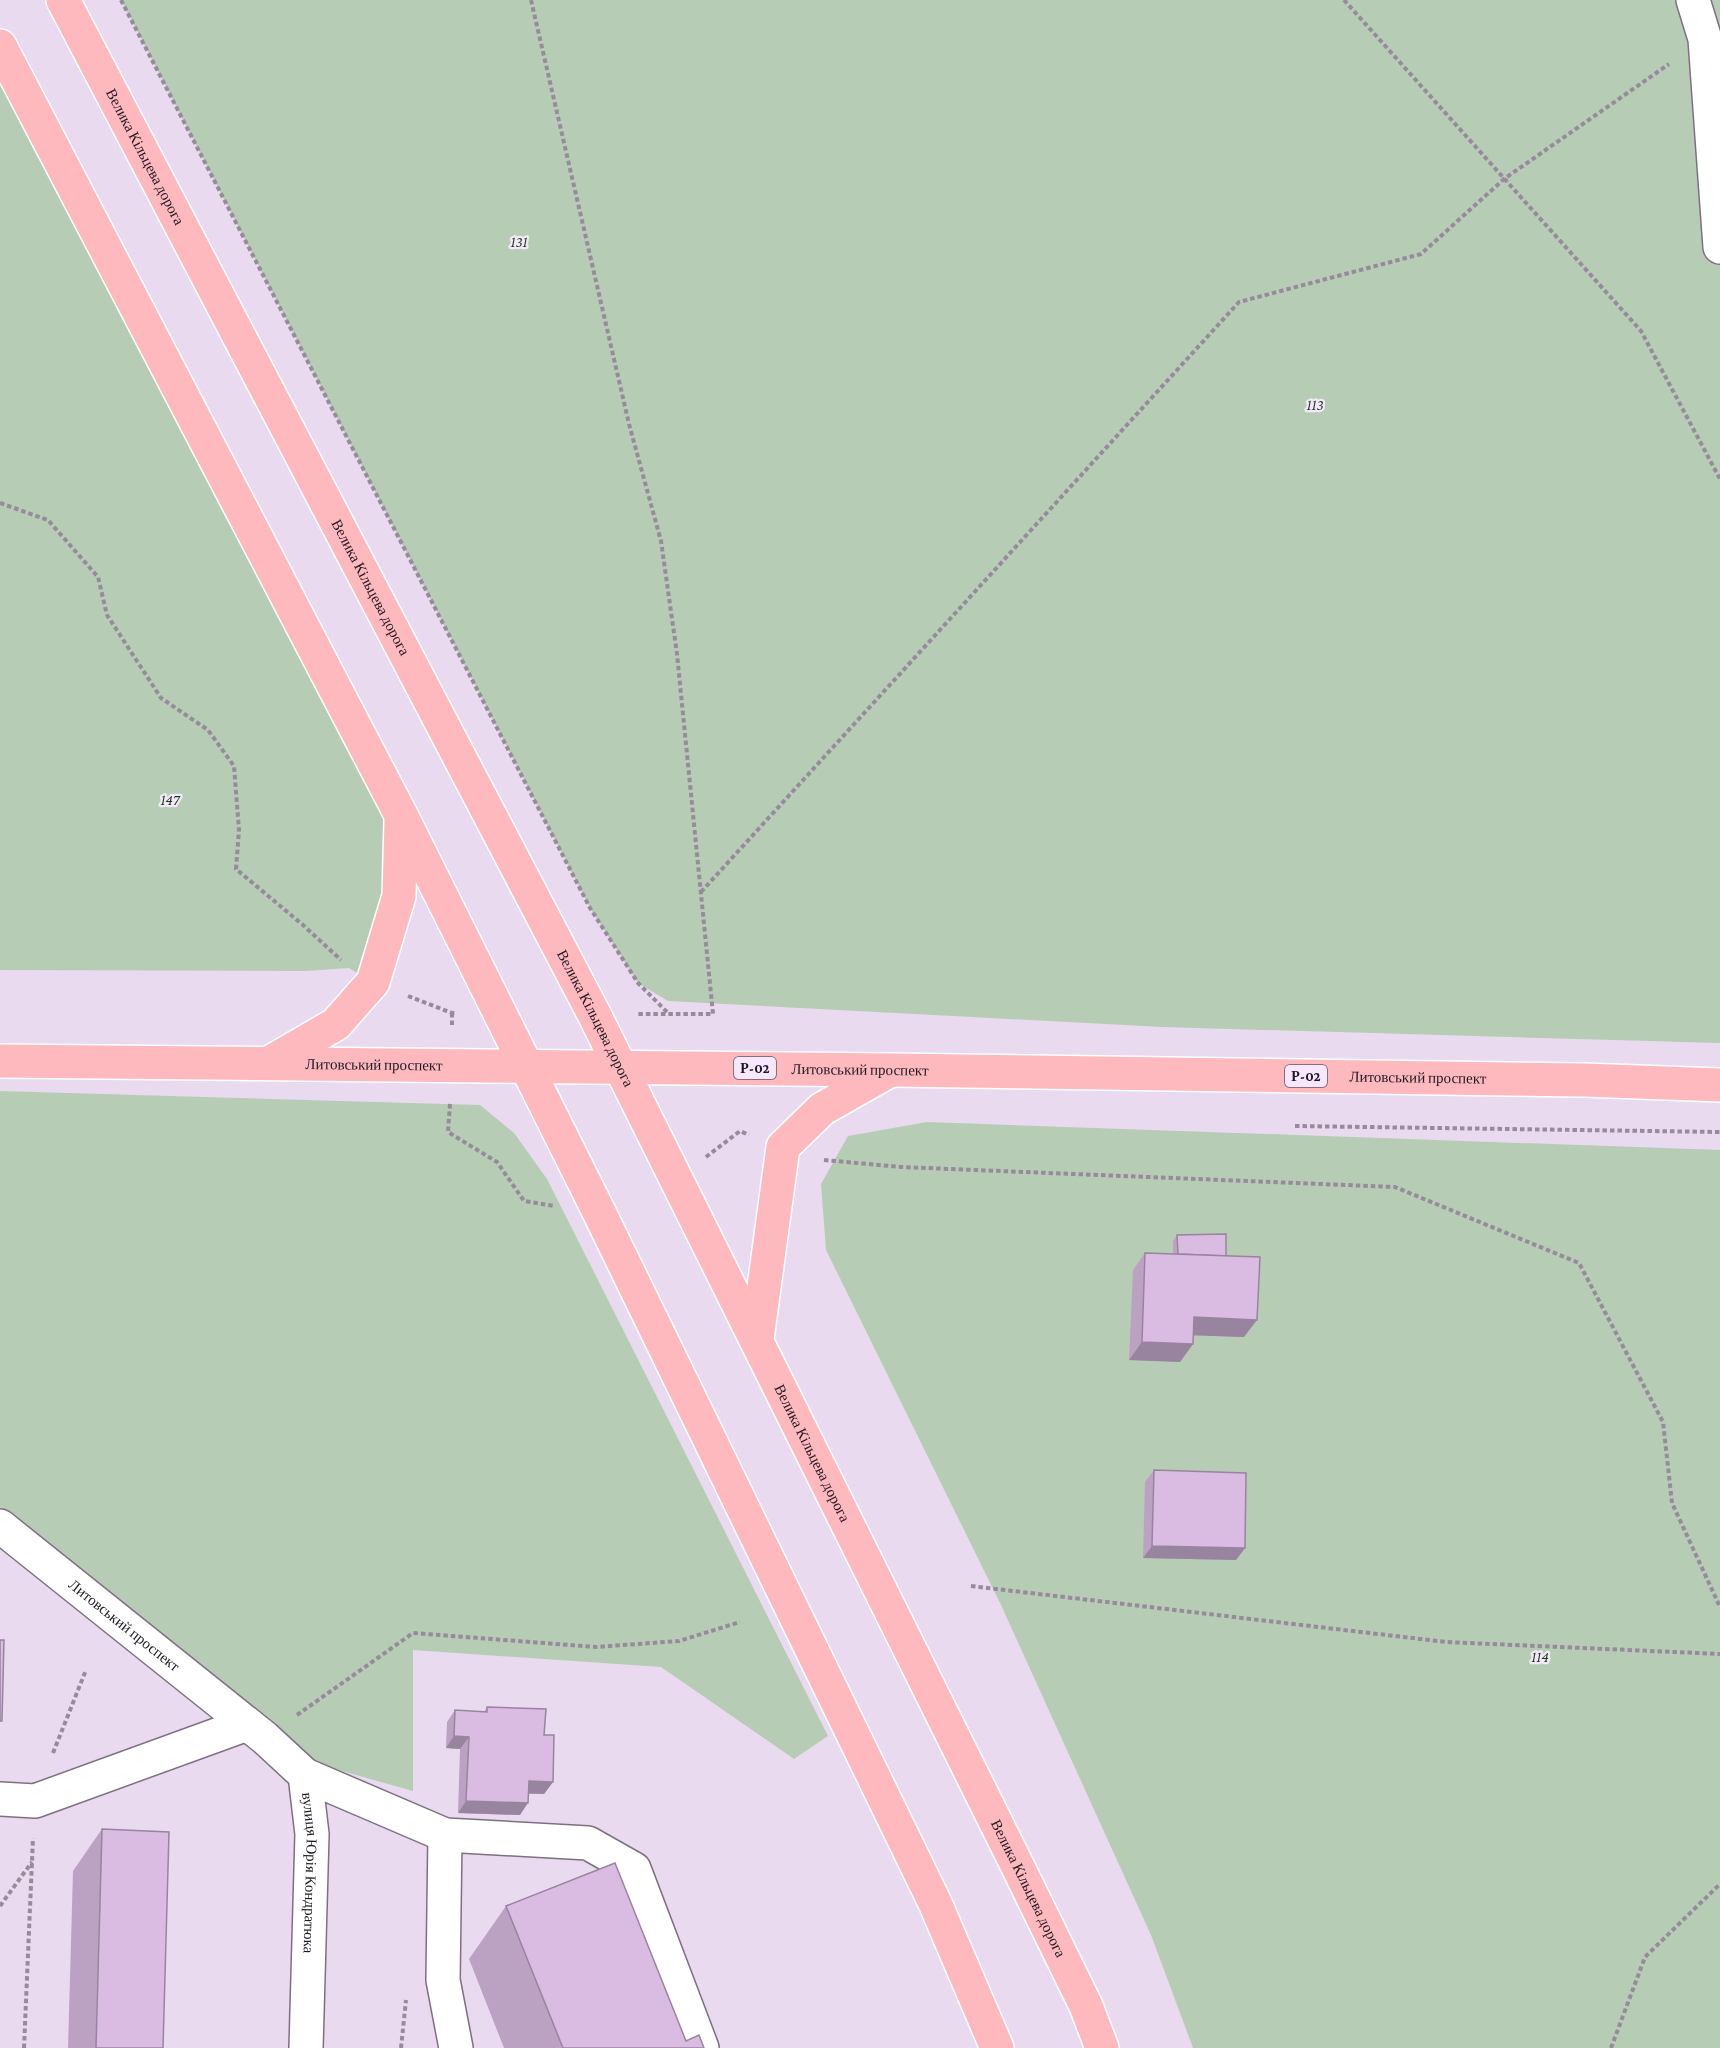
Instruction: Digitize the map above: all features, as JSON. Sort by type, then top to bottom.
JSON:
[{"type":"main road","name":"Велика Кільцева дорога","points":[[63,0],[620,1067],[1017,1865],[1086,2006],[1102,2048]]},
{"type":"main road","points":[[0,46],[401,815],[935,1903],[998,2048]]},
{"type":"main road","points":[[268,1063],[336,1024],[373,982],[399,896],[401,815]]},
{"type":"main road","name":"Литовський проспект","points":[[0,1061],[891,1070],[1720,1084]]},
{"type":"main road","points":[[757,1339],[783,1148],[822,1109],[891,1070]]},
{"type":"street","points":[[1693,0],[1704,39],[1720,246]]},
{"type":"street","name":"Литовський проспект","points":[[0,1526],[256,1731]]},
{"type":"street","points":[[0,1799],[35,1801],[256,1731]]},
{"type":"street","name":"вулиця Юрія Кондратюка","points":[[256,1731],[305,1775],[312,1834],[306,2048]]},
{"type":"street","points":[[305,1775],[445,1835],[588,1843],[634,1869],[702,2048]]},
{"type":"street","points":[[445,1835],[443,1980],[456,2048]]},
{"type":"path","points":[[121,0],[590,908],[638,983],[668,1013]]},
{"type":"path","points":[[531,0],[629,424],[662,541],[677,654],[713,1014]]},
{"type":"path","points":[[1344,0],[1641,331],[1720,479]]},
{"type":"path","points":[[701,892],[1239,302],[1421,255],[1504,179],[1704,39]]},
{"type":"path","points":[[0,503],[48,520],[98,577],[107,615],[161,698],[208,730],[234,766],[239,830],[236,868],[341,961]]},
{"type":"path","points":[[1295,1126],[1720,1132]]},
{"type":"path","points":[[448,1132],[497,1162],[524,1201]]},
{"type":"path","points":[[823,1160],[901,1167],[1395,1187],[1579,1263],[1663,1422],[1672,1503],[1720,1607]]},
{"type":"path","points":[[971,1586],[1446,1642],[1720,1654]]},
{"type":"path","points":[[256,1731],[413,1633],[596,1647],[679,1641],[740,1622]]},
{"type":"path","points":[[24,2048],[35,1801],[86,1670]]},
{"type":"path","points":[[0,1906],[32,1861]]},
{"type":"path","points":[[1611,2048],[1645,1957],[1720,1884]]},
{"type":"path","points":[[403,2048],[407,1990]]},
{"type":"green space","name":"113","points":[[121,0],[1720,0],[1720,1043],[1162,1027],[668,1001],[638,983],[590,908]]},
{"type":"green space","name":"147","points":[[0,46],[401,815],[373,982],[349,968],[306,971],[0,970]]},
{"type":"green space","points":[[0,1091],[480,1105],[514,1133],[547,1179],[828,1736],[794,1759],[661,1667],[413,1650],[413,1791],[317,1764],[0,1507]]},
{"type":"green space","name":"114","points":[[927,1122],[1720,1150],[1720,2048],[1193,2048],[1151,1935],[1001,1605],[826,1250],[821,1184],[848,1136]]},
{"type":"building","points":[[1226,1234],[1226,1256],[1178,1254],[1177,1235]]},
{"type":"building","points":[[1145,1253],[1260,1257],[1257,1320],[1194,1317],[1193,1344],[1142,1342]]},
{"type":"building","points":[[1154,1470],[1246,1473],[1245,1548],[1152,1546]]},
{"type":"building","points":[[0,1640],[4,1640],[2,1721],[0,1721]]},
{"type":"building","points":[[487,1707],[546,1709],[544,1735],[554,1735],[553,1782],[529,1781],[528,1803],[466,1801],[469,1737],[454,1736],[455,1710],[487,1712]]},
{"type":"building","points":[[102,1829],[169,1832],[163,2048],[96,2048]]},
{"type":"building","points":[[615,1863],[686,2041],[699,2035],[704,2048],[563,2048],[506,1906]]},
{"type":"park label","name":"131","points":[[519,242]]}]
